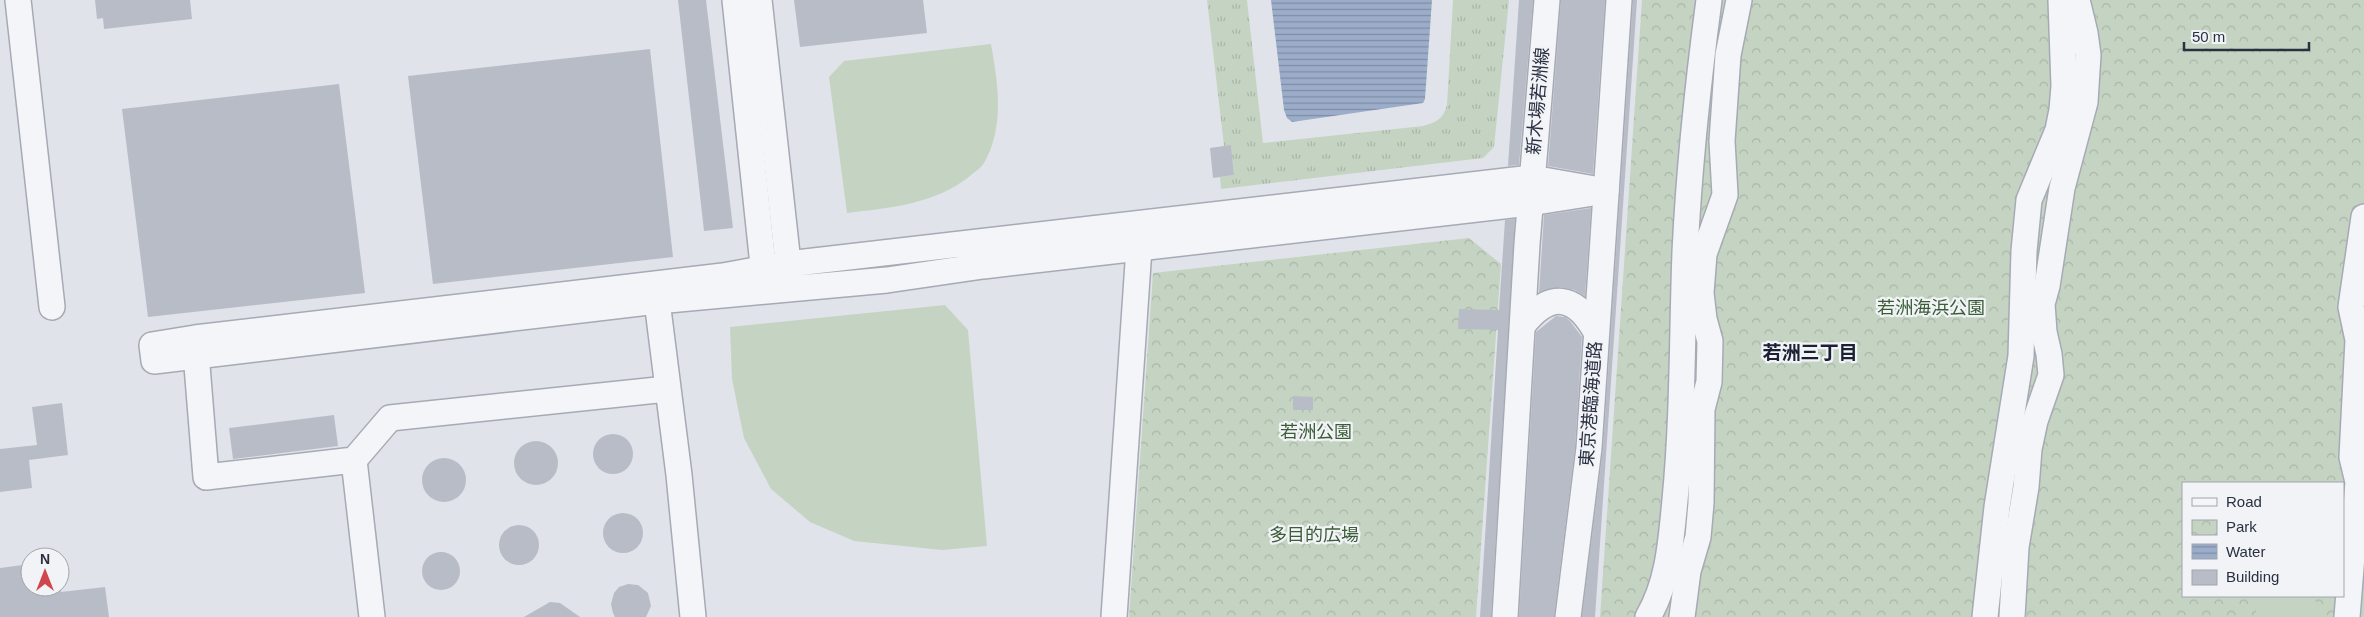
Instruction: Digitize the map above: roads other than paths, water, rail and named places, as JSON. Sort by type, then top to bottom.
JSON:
[{"type":"street","points":[[18,0],[52,306]]},
{"type":"street","points":[[734,0],[764,279]]},
{"type":"street","points":[[759,0],[792,290]]},
{"type":"street","name":"新木場若洲線","points":[[1530,203],[1547,0]]},
{"type":"street","points":[[1606,191],[1619,0]]},
{"type":"street","points":[[1648,617],[1656,602],[1666,573],[1676,483],[1681,429],[1685,249],[1708,0]]},
{"type":"street","points":[[1682,617],[1688,571],[1698,537],[1701,503],[1702,409],[1709,382],[1710,341],[1701,293],[1704,254],[1725,195],[1723,131],[1728,55],[1739,0]]},
{"type":"street","points":[[1985,617],[1997,507],[2021,356],[2024,251],[2028,207],[2034,185],[2058,130],[2062,110],[2064,86],[2061,0]]},
{"type":"street","points":[[2012,617],[2016,547],[2026,487],[2029,448],[2035,421],[2051,375],[2050,354],[2044,332],[2042,304],[2047,286],[2062,188],[2085,102],[2088,55],[2085,32],[2077,0]]},
{"type":"street","points":[[196,347],[657,301],[764,279],[788,264],[1532,178],[1606,191]]},
{"type":"street","points":[[196,347],[723,276],[764,279],[792,290],[1530,203],[1606,191]]},
{"type":"street","name":"東京港臨海道路","points":[[1568,617],[1589,448],[1606,191]]},
{"type":"street","points":[[1505,617],[1530,203]]},
{"type":"street","points":[[2347,617],[2358,482],[2352,457],[2358,340],[2352,306],[2364,217]]},
{"type":"street","points":[[1114,617],[1139,248],[1136,224]]},
{"type":"street","points":[[657,301],[679,476],[693,617]]},
{"type":"street","points":[[1523,325],[1531,315],[1542,307],[1553,302],[1567,302],[1578,307],[1587,316],[1596,332]]},
{"type":"street","points":[[196,347],[206,477],[354,460],[390,418],[667,389]]},
{"type":"street","points":[[1584,617],[1589,448]]},
{"type":"street","points":[[1495,617],[1514,452]]},
{"type":"street","points":[[354,460],[372,617]]},
{"type":"water","points":[[1271,0],[1432,0],[1425,99],[1423,103],[1292,122],[1287,118],[1284,110]]},
{"type":"district","name":"若洲三丁目","points":[[1810,352]]},
{"type":"park label","name":"若洲海浜公園","points":[[1931,308]]},
{"type":"park label","name":"若洲公園","points":[[1316,432]]},
{"type":"park label","name":"多目的広場","points":[[1314,535]]}]
